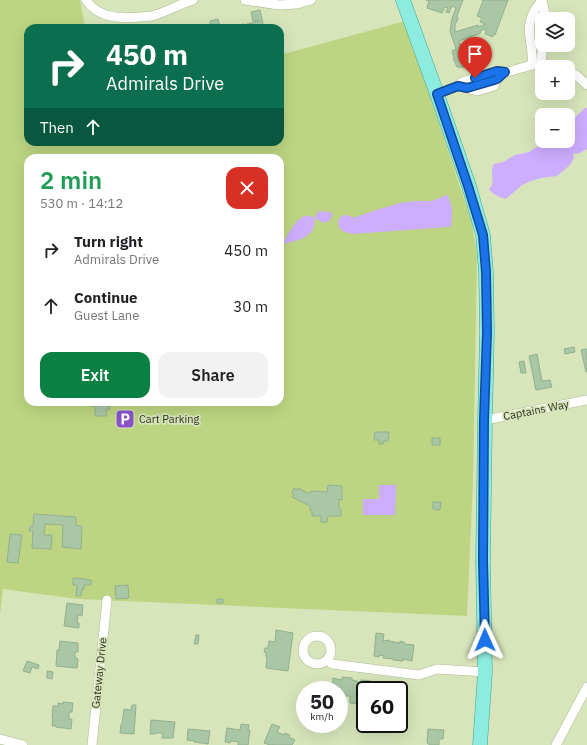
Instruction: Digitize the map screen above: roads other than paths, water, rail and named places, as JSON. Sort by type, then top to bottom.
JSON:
[{"type":"main road","points":[[403,0],[468,186],[483,235],[486,272],[487,332],[484,420],[483,560],[485,672],[480,745]]},
{"type":"street","points":[[86,0],[89,6],[100,13],[111,17],[133,18],[154,16],[193,0]]},
{"type":"street","points":[[245,0],[279,4],[297,4],[311,0]]},
{"type":"street","points":[[542,0],[545,12]]},
{"type":"street","points":[[535,62],[533,58],[529,25],[533,13],[542,0]]},
{"type":"street","points":[[463,87],[462,82],[497,71],[505,72],[535,64]]},
{"type":"street","points":[[437,95],[463,87],[477,91],[494,86],[497,79],[505,72]]},
{"type":"street","points":[[575,76],[587,85]]},
{"type":"street","name":"Captains Way","points":[[484,420],[587,400]]},
{"type":"street","name":"Gateway Drive","points":[[92,745],[107,600]]},
{"type":"street","points":[[328,660],[332,664],[419,675],[437,669],[485,672]]},
{"type":"street","points":[[556,745],[587,687]]},
{"type":"street","points":[[1,741],[23,745]]},
{"type":"place","name":"Cart Parking","points":[[125,419]]}]
